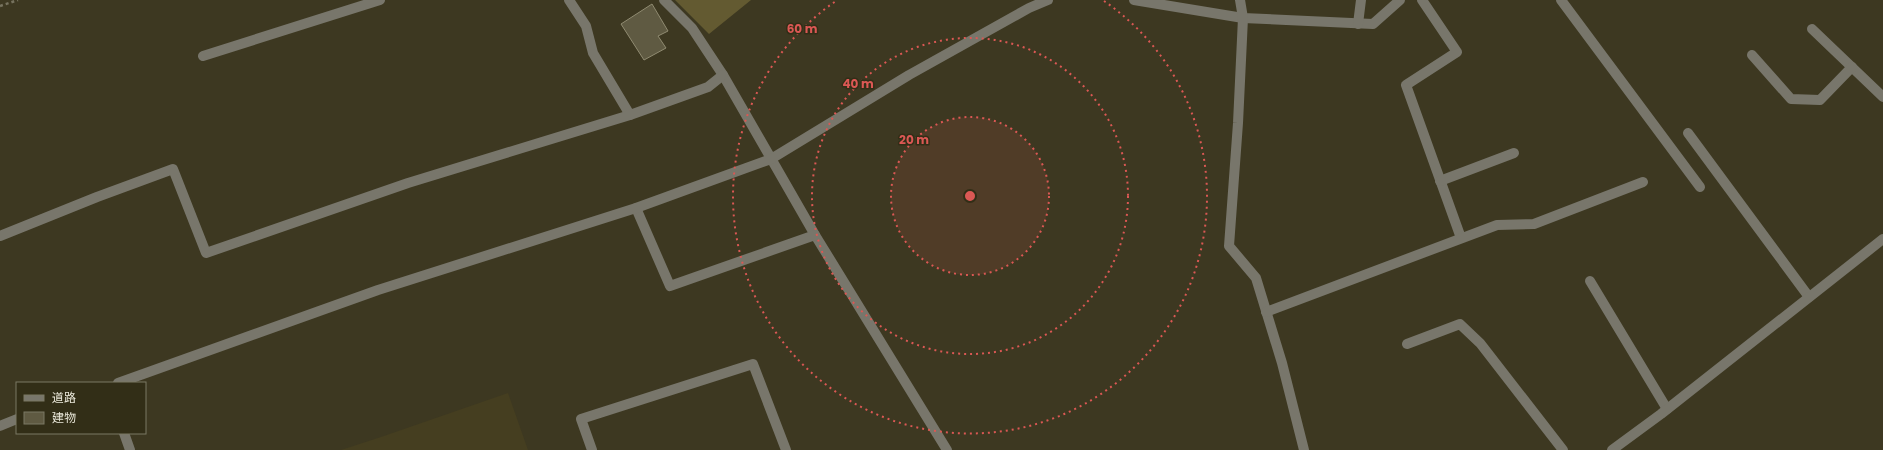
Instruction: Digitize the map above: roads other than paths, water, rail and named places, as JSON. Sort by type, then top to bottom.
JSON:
[{"type":"street","points":[[203,56],[380,0]]},
{"type":"street","points":[[569,0],[586,26],[593,54],[630,115]]},
{"type":"street","points":[[664,0],[692,28],[723,75],[815,235],[947,450]]},
{"type":"street","points":[[121,382],[378,290],[636,208],[771,159],[909,75],[1029,8],[1048,0]]},
{"type":"street","points":[[1134,0],[1243,18],[1358,24],[1373,24],[1400,0]]},
{"type":"street","points":[[1240,0],[1243,18],[1238,123],[1229,246],[1256,278],[1282,363],[1304,450]]},
{"type":"street","points":[[1358,24],[1361,0]]},
{"type":"street","points":[[1422,0],[1457,52],[1406,85],[1461,238]]},
{"type":"street","points":[[1561,0],[1700,187]]},
{"type":"street","points":[[1812,29],[1883,97]]},
{"type":"street","points":[[1752,55],[1791,99],[1820,100],[1852,67]]},
{"type":"street","points":[[0,236],[97,197],[174,169],[206,253],[408,183],[630,115],[708,87],[723,75]]},
{"type":"street","points":[[1688,133],[1809,297]]},
{"type":"street","points":[[1440,181],[1514,153]]},
{"type":"street","points":[[1266,312],[1497,225],[1534,224],[1643,182]]},
{"type":"street","points":[[636,208],[670,286],[815,235]]},
{"type":"street","points":[[1612,450],[1667,409],[1883,239]]},
{"type":"street","points":[[1590,282],[1667,409]]},
{"type":"street","points":[[1407,344],[1460,324],[1480,343],[1563,450]]},
{"type":"street","points":[[592,450],[581,419],[753,364],[786,450]]},
{"type":"street","points":[[0,426],[16,420]]},
{"type":"street","points":[[124,434],[130,450]]}]
